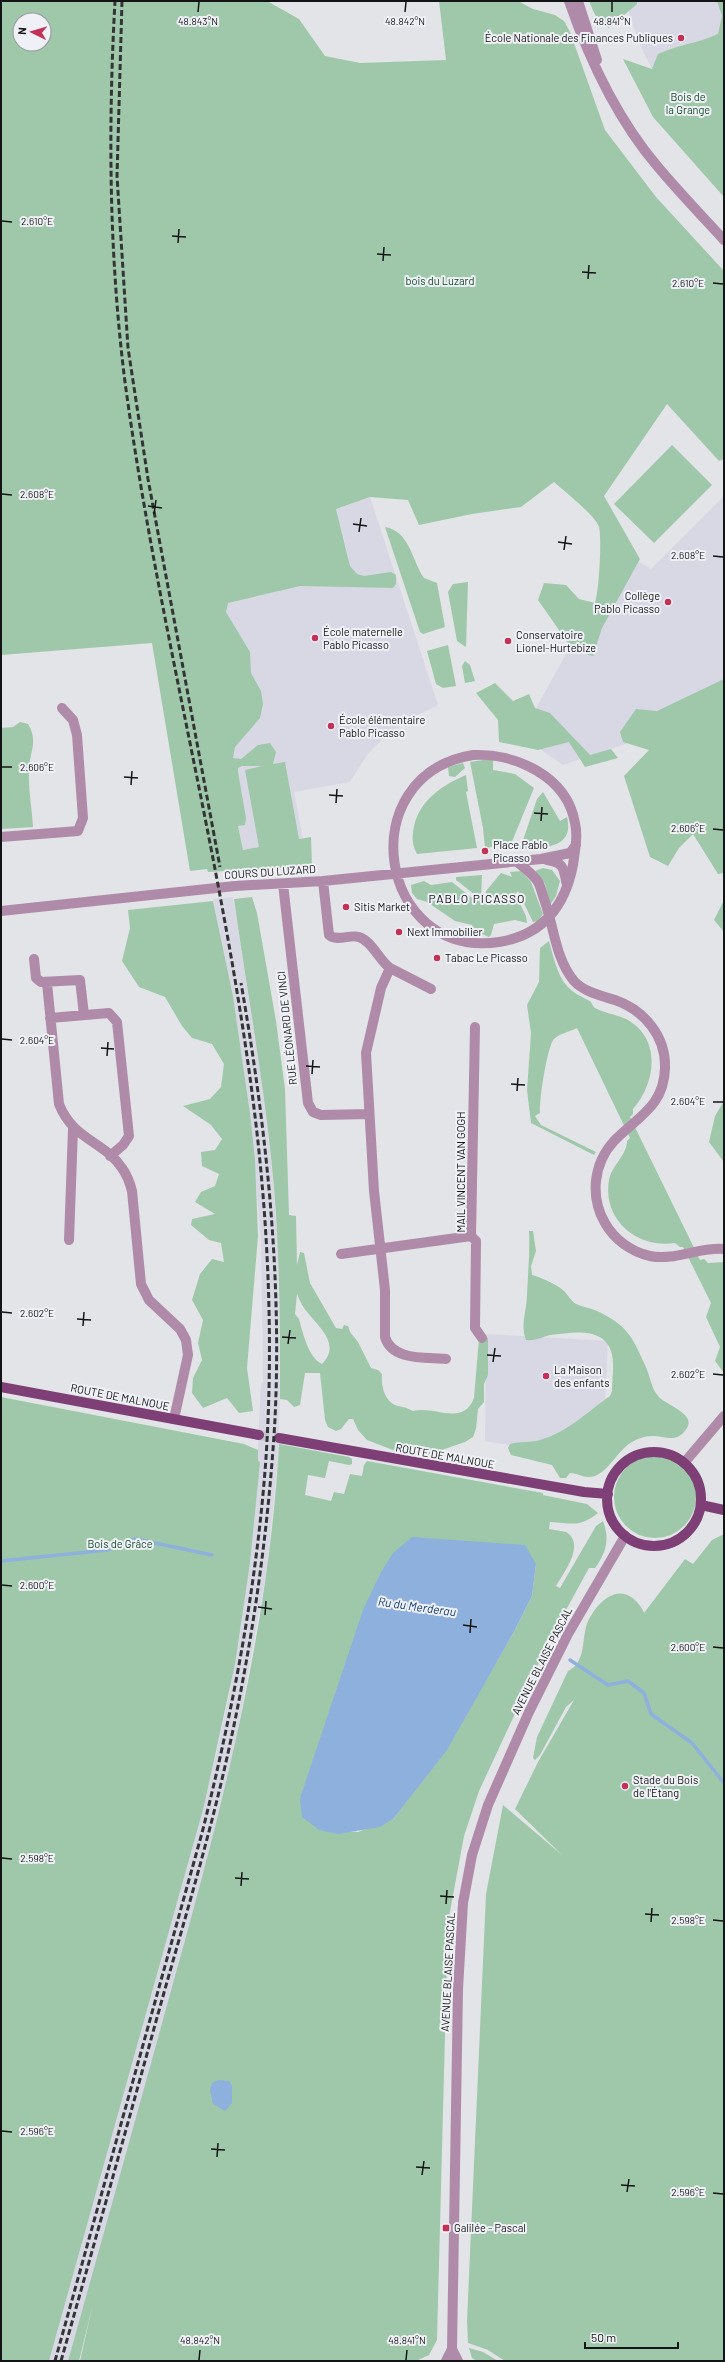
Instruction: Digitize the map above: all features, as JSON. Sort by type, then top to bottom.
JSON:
[{"type":"main road","name":"ROUTE DE MALNOUE","points":[[1,1386],[259,1435]]},
{"type":"main road","name":"ROUTE DE MALNOUE","points":[[279,1438],[564,1489],[608,1494]]},
{"type":"main road","points":[[658,1452],[672,1456],[684,1463],[698,1482],[701,1505],[697,1519],[689,1531],[672,1542],[651,1546],[637,1543],[625,1536],[615,1525],[609,1511],[608,1494],[612,1480],[619,1468],[637,1456],[658,1452]]},
{"type":"main road","points":[[701,1505],[724,1510]]},
{"type":"street","points":[[569,1],[583,43],[612,97],[657,166],[724,240]]},
{"type":"street","points":[[578,1],[602,76]]},
{"type":"street","points":[[1,837],[78,831],[84,818],[77,735],[73,720],[62,708]]},
{"type":"street","points":[[489,755],[505,756],[534,768],[548,778],[563,796],[570,808],[575,822],[577,845],[567,887],[562,901],[550,916],[533,930],[500,942],[465,941],[436,928],[422,919],[402,893],[396,873],[393,836],[398,814],[405,800],[413,789],[431,772],[451,761],[466,757],[489,755]]},
{"type":"street","name":"COURS DU LUZARD","points":[[1,911],[235,886],[323,881],[541,859],[570,853],[577,845]]},
{"type":"street","name":"COURS DU LUZARD","points":[[541,859],[558,862],[563,867],[567,887]]},
{"type":"street","points":[[516,861],[538,883],[550,916],[559,952],[565,968],[576,982],[587,990],[628,1006],[640,1013],[656,1033],[664,1058],[664,1077],[657,1099],[645,1114],[611,1145],[601,1161],[595,1184],[600,1215],[618,1240],[642,1254],[672,1257],[705,1250],[724,1249]]},
{"type":"street","points":[[323,881],[329,934],[336,938],[358,937],[366,941],[390,968],[431,989]]},
{"type":"street","name":"RUE LÉONARD DE VINCI","points":[[283,884],[308,1103],[313,1112],[321,1115],[369,1114]]},
{"type":"street","points":[[34,959],[36,978],[41,982],[47,983],[80,980],[84,1015]]},
{"type":"street","points":[[390,968],[381,988],[367,1042],[369,1114],[374,1191],[385,1283],[385,1337],[387,1344],[398,1353],[446,1359]]},
{"type":"street","points":[[47,983],[60,1104],[65,1118],[73,1129],[122,1166],[132,1191],[141,1284],[149,1300],[180,1329],[186,1340],[188,1355],[174,1419]]},
{"type":"street","points":[[50,1018],[109,1013],[117,1022],[129,1136],[124,1145],[110,1156]]},
{"type":"street","name":"MAIL VINCENT VAN GOGH","points":[[475,1027],[471,1236],[476,1241],[475,1328],[482,1338]]},
{"type":"street","points":[[69,1240],[73,1129]]},
{"type":"street","points":[[341,1254],[471,1236]]},
{"type":"street","points":[[684,1463],[724,1416]]},
{"type":"street","name":"AVENUE BLAISE PASCAL","points":[[446,2361],[452,2349],[458,1989],[463,1903],[472,1855],[488,1805],[529,1712],[568,1634],[625,1536]]},
{"type":"street","name":"AVENUE BLAISE PASCAL","points":[[452,2349],[458,2361]]},
{"type":"shaded area","name":"École Nationale des Finances Publiques","points":[[625,1],[724,1],[724,67],[652,69],[640,45]]},
{"type":"shaded area","name":"Collège Pablo Picasso","points":[[724,496],[724,711],[563,765],[537,747],[519,739],[571,645],[636,560],[651,569]]},
{"type":"shaded area","points":[[370,497],[438,705],[413,717],[384,737],[367,755],[350,782],[294,792],[303,838],[243,850],[188,581],[349,559],[336,509]]},
{"type":"shaded area","points":[[233,897],[261,1076],[271,1159],[278,1242],[280,1399],[277,1466],[267,1568],[233,1757],[194,1911],[69,2361],[49,2361],[204,1806],[229,1696],[250,1563],[254,1520],[261,1384],[263,1382],[261,1243],[250,1113],[233,996],[213,899]]},
{"type":"shaded area","name":"La Maison des enfants","points":[[486,1334],[608,1341],[603,1445],[555,1453],[485,1441]]},
{"type":"green space","name":"bois du Luzard","points":[[1,1],[267,1],[299,19],[325,56],[360,63],[446,60],[439,1],[518,1],[533,9],[555,15],[564,21],[570,32],[605,130],[656,197],[724,271],[724,459],[719,461],[667,404],[604,496],[640,559],[602,628],[593,656],[573,650],[538,600],[544,583],[566,585],[579,599],[595,603],[598,588],[600,534],[597,522],[586,510],[554,482],[521,507],[472,514],[419,525],[408,500],[370,497],[336,509],[350,566],[357,574],[364,576],[391,572],[396,575],[396,584],[393,588],[300,586],[228,603],[226,612],[250,652],[251,673],[261,691],[263,704],[260,718],[235,747],[233,758],[241,759],[258,745],[270,743],[276,752],[273,764],[285,762],[299,839],[311,837],[312,866],[208,872],[207,869],[190,871],[152,643],[1,655]],"holes":[[[242,766],[262,766],[245,770],[259,847],[243,850],[238,826],[245,825],[246,818],[238,768]]]},
{"type":"green space","points":[[589,1],[637,1],[637,4],[609,28],[599,20]]},
{"type":"green space","name":"Bois de la Grange","points":[[717,1],[724,1],[724,197],[653,117],[623,59],[652,69],[658,54],[718,34],[722,16]]},
{"type":"green space","points":[[672,445],[712,485],[654,543],[614,504]]},
{"type":"green space","points":[[385,527],[400,534],[405,540],[424,578],[437,583],[445,627],[423,634],[420,632]]},
{"type":"green space","points":[[468,582],[466,647],[457,641],[448,592],[453,584]]},
{"type":"green space","points":[[448,645],[456,686],[443,688],[436,684],[427,651]]},
{"type":"green space","points":[[465,661],[470,665],[475,681],[465,683],[462,666]]},
{"type":"green space","points":[[724,679],[724,873],[718,874],[693,834],[679,848],[668,866],[650,857],[624,776],[649,750],[623,742],[620,732],[636,709],[657,711]]},
{"type":"green space","points":[[495,683],[513,701],[529,694],[535,708],[550,713],[590,755],[611,749],[618,758],[585,767],[569,742],[538,750],[499,742],[498,720],[476,693]]},
{"type":"green space","points":[[20,722],[28,724],[33,736],[33,747],[29,764],[29,777],[33,827],[1,829],[1,728],[13,727]]},
{"type":"green space","points":[[493,760],[493,770],[515,774],[534,788],[511,844],[485,848],[483,828],[470,762]]},
{"type":"green space","points":[[463,763],[465,768],[455,777],[449,776],[448,767]]},
{"type":"green space","points":[[466,775],[468,791],[466,792],[477,848],[417,854],[413,836],[415,822],[424,804],[447,784]]},
{"type":"green space","points":[[543,792],[560,821],[567,817],[568,828],[566,836],[555,845],[520,849],[537,799]]},
{"type":"green space","points":[[543,868],[552,870],[560,881],[556,896],[550,905],[545,884],[535,871]]},
{"type":"green space","points":[[521,871],[531,882],[543,914],[538,921],[533,922],[518,891],[515,894],[526,916],[527,923],[515,920],[494,924],[489,937],[482,934],[473,934],[472,925],[455,921],[427,902],[417,899],[412,893],[411,885],[424,881],[431,885],[452,882],[472,898],[479,898],[456,880],[456,877],[482,875],[481,898],[486,898],[486,891],[501,873],[512,877],[510,872]]},
{"type":"green space","points":[[252,897],[257,913],[276,1021],[285,1089],[289,1215],[296,1216],[297,1265],[300,1252],[304,1253],[310,1283],[336,1328],[342,1329],[344,1325],[348,1326],[371,1368],[378,1370],[382,1374],[384,1392],[388,1400],[395,1405],[413,1411],[421,1410],[448,1413],[463,1411],[469,1407],[474,1398],[479,1338],[484,1336],[488,1338],[488,1375],[484,1384],[484,1402],[478,1409],[476,1429],[473,1437],[465,1442],[427,1455],[393,1450],[367,1440],[358,1430],[353,1419],[349,1419],[341,1429],[336,1431],[328,1427],[325,1420],[320,1373],[305,1373],[300,1405],[294,1407],[287,1400],[280,1399],[279,1278],[274,1187],[263,1092],[234,899]],"holes":[[[297,1294],[305,1309],[327,1337],[330,1350],[322,1364],[313,1356],[304,1338],[299,1319],[295,1314]]]},
{"type":"green space","points":[[724,900],[724,932],[714,920]]},
{"type":"green space","points":[[213,901],[233,996],[250,1113],[255,1160],[258,1236],[247,1368],[253,1411],[239,1413],[227,1398],[203,1408],[192,1393],[193,1378],[202,1360],[198,1343],[203,1320],[192,1300],[200,1274],[212,1259],[224,1262],[221,1243],[209,1240],[191,1225],[192,1219],[215,1214],[195,1202],[201,1192],[215,1186],[219,1174],[202,1166],[201,1152],[215,1150],[222,1139],[211,1125],[183,1106],[210,1099],[221,1087],[224,1064],[212,1044],[192,1038],[182,1026],[165,997],[139,987],[122,961],[130,928],[128,910]]},
{"type":"green space","points":[[549,941],[558,971],[569,988],[578,995],[590,1001],[595,1008],[626,1019],[638,1027],[646,1037],[652,1061],[650,1074],[647,1087],[633,1109],[633,1114],[630,1117],[700,1260],[704,1259],[708,1263],[724,1262],[724,1373],[715,1361],[720,1347],[706,1317],[711,1303],[683,1247],[680,1247],[675,1243],[661,1244],[648,1241],[636,1236],[625,1228],[617,1219],[611,1207],[608,1194],[609,1180],[613,1170],[625,1151],[627,1141],[630,1138],[577,1028],[556,1037],[551,1044],[544,1074],[540,1113],[535,1116],[541,1125],[596,1152],[594,1155],[531,1123],[527,1090],[531,1033],[527,1005],[539,982],[540,948]]},
{"type":"green space","points":[[724,1101],[724,1162],[709,1142],[715,1116]]},
{"type":"green space","points":[[529,1231],[533,1231],[536,1251],[531,1266],[532,1275],[544,1279],[558,1287],[564,1291],[576,1304],[607,1316],[627,1332],[647,1369],[652,1385],[658,1396],[684,1414],[687,1418],[689,1423],[687,1428],[679,1436],[671,1438],[649,1436],[636,1440],[626,1446],[606,1469],[594,1476],[588,1477],[570,1473],[566,1478],[560,1478],[552,1465],[511,1455],[508,1448],[510,1444],[536,1441],[560,1432],[610,1396],[612,1391],[613,1366],[611,1351],[607,1343],[601,1338],[593,1334],[576,1333],[550,1335],[526,1340],[524,1334],[524,1323],[527,1300]]},
{"type":"green space","name":"Bois de Grâce","points":[[1,1397],[244,1444],[258,1450],[258,1461],[260,1462],[250,1563],[235,1664],[204,1806],[49,2361],[1,2361]]},
{"type":"green space","points":[[279,1444],[349,1457],[352,1459],[352,1464],[349,1465],[329,1461],[325,1478],[308,1475],[305,1495],[331,1501],[334,1492],[344,1494],[350,1474],[362,1476],[364,1465],[367,1461],[543,1493],[543,1495],[587,1504],[598,1513],[586,1521],[575,1524],[550,1522],[549,1529],[566,1532],[572,1537],[574,1544],[572,1558],[556,1586],[560,1588],[596,1526],[603,1521],[605,1528],[606,1546],[602,1557],[595,1568],[589,1568],[549,1641],[479,1791],[464,1836],[449,1917],[437,2340],[429,2355],[416,2361],[80,2361],[93,2304],[79,2361],[68,2361],[191,1920],[225,1786],[254,1650],[274,1513]],"holes":[[[536,1564],[532,1596],[515,1630],[446,1750],[394,1818],[358,1832],[319,1830],[373,1591],[380,1574]]]},
{"type":"green space","points":[[655,1456],[671,1460],[684,1468],[692,1481],[696,1497],[692,1513],[684,1526],[671,1534],[655,1538],[639,1534],[626,1526],[618,1513],[614,1497],[618,1481],[626,1468],[639,1460]]},
{"type":"green space","points":[[724,1534],[724,2361],[505,2361],[488,2350],[468,2343],[467,2321],[486,1894],[503,1805],[562,1855],[515,1809],[538,1762],[574,1700],[566,1707],[540,1755],[535,1760],[533,1758],[537,1737],[568,1671],[577,1664],[579,1660],[582,1652],[586,1627],[592,1613],[610,1596],[624,1594],[633,1598],[644,1613],[685,1559],[693,1564],[712,1540]]},
{"type":"green space","points":[[469,2348],[483,2352],[498,2361],[477,2361],[472,2358]]},
{"type":"water","points":[[412,1537],[525,1545],[536,1564],[532,1596],[515,1630],[447,1750],[394,1818],[380,1827],[338,1834],[319,1830],[302,1817],[300,1801],[301,1795],[363,1610],[380,1574],[393,1553]]},
{"type":"water","points":[[219,2080],[229,2081],[232,2085],[232,2103],[225,2111],[213,2104],[210,2090],[212,2083]]},
{"type":"waterway","name":"Ru du Merderau","points":[[1,1561],[107,1550],[136,1539],[212,1555]]},
{"type":"waterway","name":"Ru du Merderau","points":[[570,1660],[608,1685],[628,1681],[644,1693],[651,1714],[692,1743],[724,1783]]},
{"type":"tunnel","points":[[259,1435],[279,1438]]},
{"type":"railway","points":[[55,2361],[202,1833],[224,1740],[234,1694],[257,1552],[266,1458],[268,1417],[269,1295],[267,1254],[257,1133],[244,1038],[229,944],[156,570],[139,476],[125,382],[116,287],[111,192],[111,96],[115,1]]},
{"type":"railway","points":[[122,1],[117,176],[128,348],[148,479],[220,867]]},
{"type":"railway","points":[[61,2361],[216,1805],[242,1687],[263,1554],[275,1419],[277,1364],[274,1255],[265,1146],[241,983]]},
{"type":"place","name":"École Nationale des Finances Publiques","points":[[681,38]]},
{"type":"place","name":"Collège Pablo Picasso","points":[[668,602]]},
{"type":"place","name":"École maternelle Pablo Picasso","points":[[315,638]]},
{"type":"place","name":"Conservatoire Lionel-Hurtebize","points":[[508,641]]},
{"type":"place","name":"École élémentaire Pablo Picasso","points":[[331,726]]},
{"type":"place","name":"Place Pablo Picasso","points":[[485,851]]},
{"type":"place","name":"Sitis Market","points":[[346,907]]},
{"type":"place","name":"Next Immobilier","points":[[399,932]]},
{"type":"place","name":"Tabac Le Picasso","points":[[437,958]]},
{"type":"place","name":"La Maison des enfants","points":[[546,1376]]},
{"type":"place","name":"Stade du Bois de l'Étang","points":[[625,1786]]},
{"type":"place","name":"Galilée - Pascal","points":[[446,2228]]},
{"type":"district","name":"PABLO PICASSO","points":[[477,899]]}]
